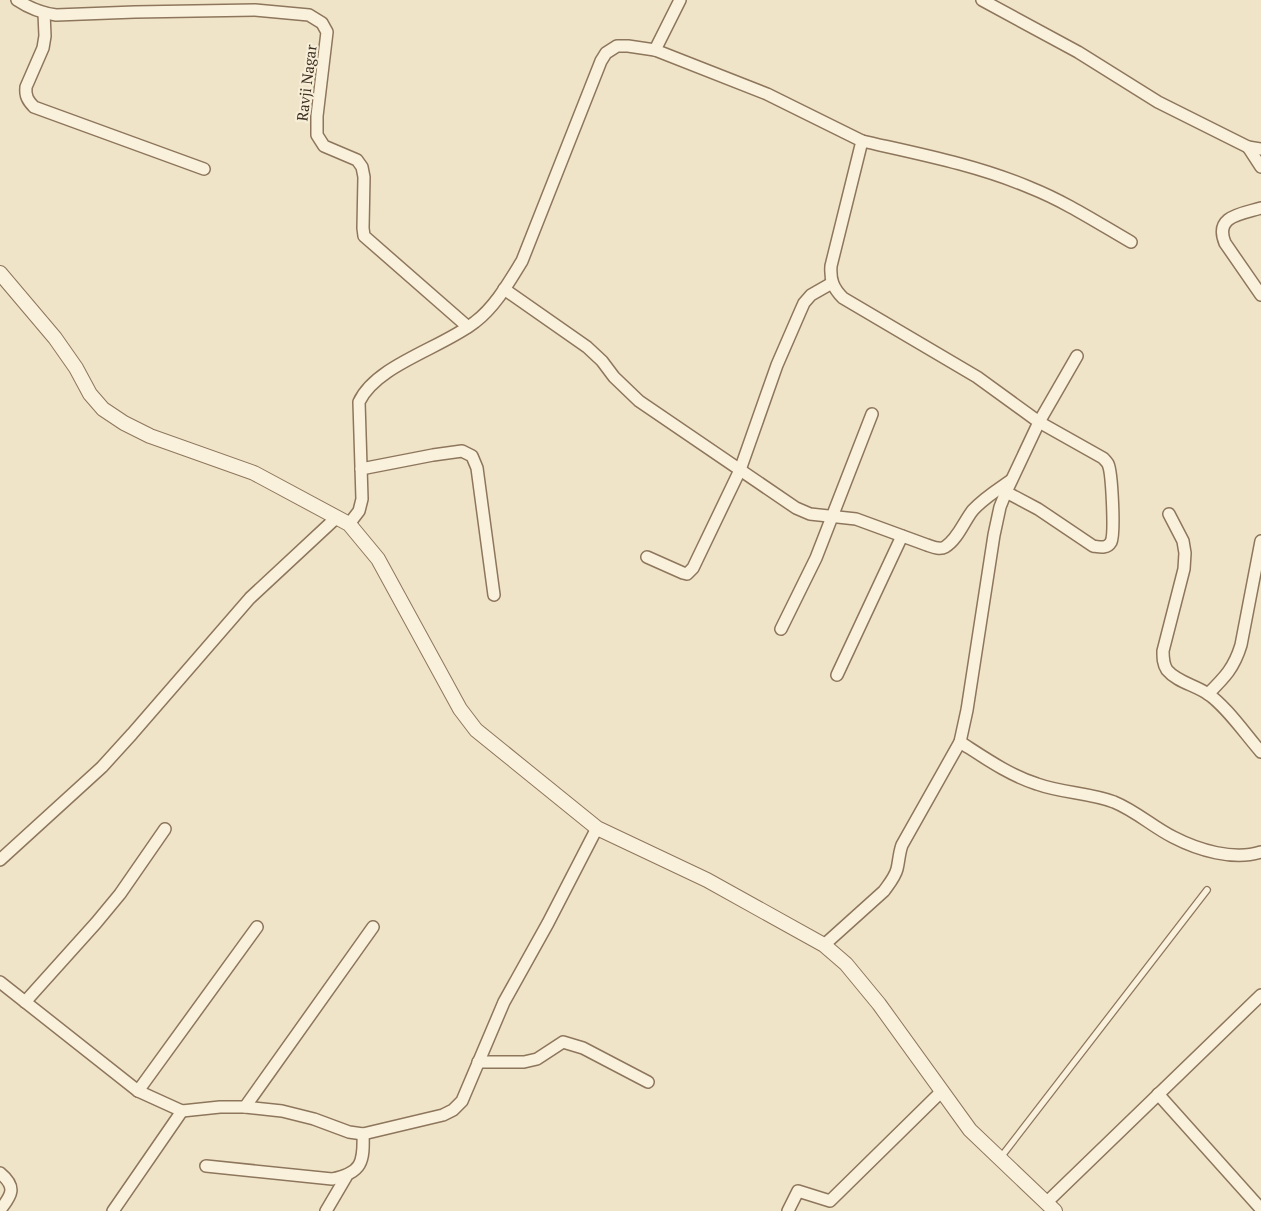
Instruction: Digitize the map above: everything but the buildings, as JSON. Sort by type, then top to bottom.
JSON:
[{"type":"street","name":"Ravji Nagar","points":[[17,0],[44,13],[56,15],[254,10],[301,13],[317,18],[327,32],[317,116],[317,135],[324,146],[357,160],[362,168],[364,177],[364,236],[468,328]]},
{"type":"street","points":[[655,50],[680,0]]},
{"type":"street","points":[[982,0],[1078,52],[1158,102],[1248,147],[1261,150]]},
{"type":"street","points":[[44,13],[45,36],[25,94],[34,107],[204,169]]},
{"type":"street","points":[[0,860],[102,766],[250,598],[342,521],[359,511],[362,499],[359,402],[363,393],[394,367],[468,328],[491,306],[504,289],[522,261],[601,61],[606,53],[617,46],[655,50],[767,94],[862,141],[969,166],[1030,187],[1056,199],[1131,242]]},
{"type":"street","points":[[862,141],[831,266],[832,283],[842,298],[978,377],[1040,422],[1103,458],[1108,464],[1111,475],[1113,532],[1111,542],[1107,547],[1093,546],[1008,487]]},
{"type":"street","points":[[1248,147],[1261,167]]},
{"type":"street","points":[[1261,208],[1227,220],[1222,225],[1221,234],[1225,243],[1261,295]]},
{"type":"street","points":[[0,273],[55,338],[76,368],[90,394],[103,409],[124,423],[150,436],[254,474],[342,521],[378,559],[460,709],[476,730],[597,828],[708,880],[824,945],[846,964],[879,1004],[970,1130],[1050,1207],[1158,1094],[1261,995]]},
{"type":"street","points":[[647,557],[683,573],[687,574],[690,572],[740,470],[777,364],[804,303],[811,295],[832,283]]},
{"type":"street","points":[[504,289],[587,348],[640,401],[796,508],[810,514],[862,521],[937,548],[944,548],[951,542],[981,501],[1008,487]]},
{"type":"street","points":[[824,945],[884,891],[891,882],[897,871],[902,844],[960,742],[967,710],[1000,507],[1040,422],[1077,356]]},
{"type":"street","points":[[781,629],[816,558],[872,414]]},
{"type":"street","points":[[361,469],[462,451],[472,456],[477,468],[494,595]]},
{"type":"street","points":[[1169,514],[1183,541],[1185,553],[1184,569],[1163,651],[1163,662],[1167,670],[1176,678],[1208,694],[1261,752]]},
{"type":"street","points":[[837,675],[902,536]]},
{"type":"street","points":[[1208,694],[1227,676],[1236,661],[1241,645],[1261,542]]},
{"type":"street","points":[[960,742],[1015,776],[1038,785],[1106,799],[1129,808],[1172,837],[1199,848],[1226,854],[1248,856],[1261,852]]},
{"type":"street","points":[[0,982],[138,1090],[182,1111],[220,1107],[245,1107],[282,1111],[314,1119],[349,1132],[363,1134],[443,1115],[453,1110],[462,1101],[504,1002],[548,924],[597,828]]},
{"type":"street","points":[[25,1002],[120,894],[165,829]]},
{"type":"street","points":[[138,1090],[257,927]]},
{"type":"street","points":[[245,1107],[373,927]]},
{"type":"street","points":[[478,1062],[524,1062],[537,1059],[563,1042],[583,1048],[648,1082]]},
{"type":"street","points":[[788,1211],[798,1191],[830,1201],[942,1091]]},
{"type":"street","points":[[1158,1094],[1261,1209]]},
{"type":"street","points":[[113,1211],[182,1111]]},
{"type":"street","points":[[326,1211],[346,1177],[362,1162],[364,1153],[363,1134]]},
{"type":"street","points":[[206,1166],[332,1179],[346,1177]]},
{"type":"street","points":[[0,1173],[8,1180],[11,1186],[11,1194],[0,1210]]},
{"type":"lane","points":[[1000,1159],[1207,890]]}]
